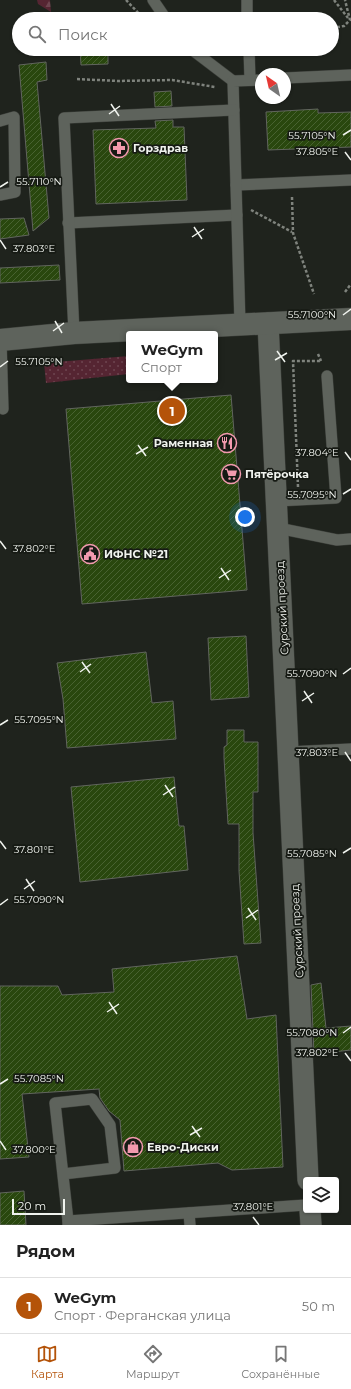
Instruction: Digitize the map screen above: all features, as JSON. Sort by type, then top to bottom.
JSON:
[{"type":"street","points":[[0,340],[74,333],[351,319]]},
{"type":"street","name":"Сурский проезд","points":[[268,323],[308,1177]]},
{"type":"street","points":[[310,1213],[311,1225]]},
{"type":"lane","points":[[153,0],[161,12]]},
{"type":"lane","points":[[246,0],[247,12]]},
{"type":"lane","points":[[199,56],[233,84],[240,324]]},
{"type":"lane","points":[[251,56],[255,76]]},
{"type":"lane","points":[[291,78],[351,76]]},
{"type":"lane","points":[[233,84],[255,80]]},
{"type":"lane","points":[[74,333],[64,118],[234,110]]},
{"type":"lane","points":[[0,121],[14,117],[15,192],[0,195]]},
{"type":"lane","points":[[236,185],[351,180]]},
{"type":"lane","points":[[68,223],[237,215]]},
{"type":"lane","points":[[0,340],[3,409]]},
{"type":"lane","points":[[277,501],[336,498],[327,376]]},
{"type":"lane","points":[[278,528],[337,540],[350,539]]},
{"type":"lane","points":[[288,752],[351,749]]},
{"type":"lane","points":[[63,1174],[115,1168],[110,1125],[92,1099],[55,1103],[68,1223],[303,1205]]},
{"type":"lane","points":[[190,1213],[190,1225]]},
{"type":"path","points":[[126,0],[137,12]]},
{"type":"path","points":[[334,0],[350,20]]},
{"type":"path","points":[[345,0],[350,20]]},
{"type":"path","points":[[339,27],[344,26],[350,20]]},
{"type":"path","points":[[77,79],[118,81],[172,80],[216,87],[233,84]]},
{"type":"path","points":[[291,182],[293,233],[314,294]]},
{"type":"path","points":[[237,198],[251,210],[293,233]]},
{"type":"path","points":[[345,292],[351,284]]},
{"type":"green space","points":[[37,0],[50,0],[51,12],[38,4]]},
{"type":"green space","points":[[126,356],[126,374],[46,383],[44,363]]},
{"type":"building","points":[[80,56],[108,56],[108,64],[81,65]]},
{"type":"building","points":[[46,62],[47,80],[37,82],[49,218],[33,231],[19,65]]},
{"type":"building","points":[[171,91],[172,106],[155,107],[154,92]]},
{"type":"building","points":[[318,109],[318,113],[351,112],[351,147],[268,150],[266,112]]},
{"type":"building","points":[[173,120],[173,127],[184,127],[187,200],[96,204],[93,130],[156,128],[155,121]]},
{"type":"building","points":[[24,218],[29,235],[0,239],[0,219]]},
{"type":"building","points":[[59,265],[60,280],[0,283],[0,268]]},
{"type":"building","points":[[231,395],[247,590],[82,604],[66,409]]},
{"type":"building","points":[[246,636],[249,697],[211,700],[208,638]]},
{"type":"building","points":[[146,652],[152,703],[173,701],[176,739],[67,748],[63,699],[57,663]]},
{"type":"building","points":[[227,730],[244,730],[244,742],[258,742],[258,792],[253,792],[253,833],[261,943],[244,944],[239,871],[239,824],[228,824],[224,758],[224,747],[227,745]]},
{"type":"building","points":[[174,777],[179,826],[184,826],[188,870],[80,882],[71,787]]},
{"type":"building","points":[[237,956],[247,1019],[276,1015],[283,1167],[232,1170],[218,1163],[124,1171],[120,1120],[109,1111],[100,1098],[99,1089],[22,1094],[29,1157],[0,1159],[0,986],[58,986],[62,995],[114,992],[112,969]]},
{"type":"building","points":[[321,983],[326,1028],[351,1026],[351,1050],[314,1054],[311,985]]},
{"type":"building","points":[[24,1191],[26,1225],[0,1225],[0,1193]]},
{"type":"place","name":"Горздрав","points":[[119,148]]},
{"type":"place","name":"WeGym","points":[[172,411]]},
{"type":"place","name":"Раменная","points":[[227,443]]},
{"type":"place","name":"Пятёрочка","points":[[231,474]]},
{"type":"place","name":"ИФНС №21","points":[[90,554]]},
{"type":"place","name":"Евро-Диски","points":[[133,1147]]}]
